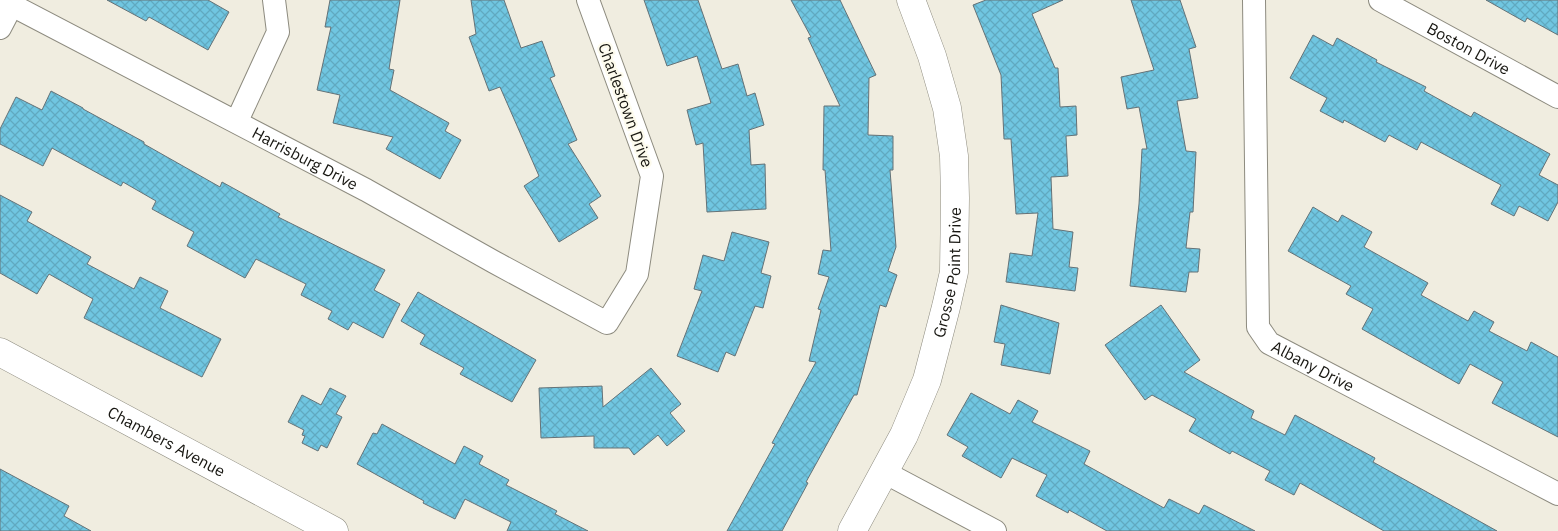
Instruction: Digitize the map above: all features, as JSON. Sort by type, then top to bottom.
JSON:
[{"type":"street","points":[[237,121],[278,32],[274,0]]},
{"type":"street","name":"Charlestown Drive","points":[[588,0],[652,176],[637,274],[607,323]]},
{"type":"street","name":"Grosse Point Drive","points":[[852,531],[904,435],[927,380],[954,272],[954,173],[947,108],[932,56],[911,0]]},
{"type":"street","name":"Albany Drive","points":[[1254,0],[1258,327],[1269,343],[1558,494]]},
{"type":"street","name":"Boston Drive","points":[[1380,0],[1558,97]]},
{"type":"street","points":[[0,28],[7,3]]},
{"type":"street","name":"Harrisburg Drive","points":[[7,3],[237,121],[607,323]]},
{"type":"street","name":"Chambers Avenue","points":[[0,352],[334,531]]},
{"type":"street","points":[[884,472],[995,531]]},
{"type":"building","points":[[107,0],[208,0],[229,12],[208,50],[149,17],[146,21]]},
{"type":"building","points":[[330,0],[400,0],[389,69],[394,70],[390,90],[449,123],[445,131],[461,140],[440,179],[386,149],[393,137],[333,123],[340,95],[317,90],[331,27],[325,27]]},
{"type":"building","points":[[471,0],[504,0],[521,48],[542,41],[555,76],[550,78],[577,140],[568,144],[601,196],[589,204],[598,218],[559,242],[524,186],[539,176],[500,87],[489,91],[469,37],[476,34]]},
{"type":"building","points":[[644,0],[698,0],[722,69],[738,64],[747,96],[755,93],[764,125],[749,130],[751,165],[765,164],[766,209],[707,212],[703,143],[696,145],[687,110],[711,103],[697,56],[667,66]]},
{"type":"building","points":[[791,0],[840,0],[876,75],[869,78],[868,135],[893,136],[893,170],[890,170],[896,247],[888,271],[897,275],[886,307],[880,305],[857,395],[854,395],[806,482],[808,483],[782,531],[727,531],[775,444],[772,443],[816,362],[809,361],[821,310],[818,309],[829,277],[818,274],[823,250],[831,251],[825,170],[823,170],[824,106],[840,106],[808,38],[811,37]]},
{"type":"building","points":[[986,0],[1063,0],[1032,14],[1055,68],[1058,68],[1060,107],[1076,106],[1077,135],[1066,136],[1068,176],[1051,177],[1053,229],[1073,232],[1069,267],[1078,268],[1075,291],[1006,282],[1010,253],[1032,256],[1038,213],[1016,214],[1011,139],[1004,139],[1001,75],[973,5]]},
{"type":"building","points":[[1131,0],[1180,0],[1196,47],[1189,49],[1198,98],[1177,101],[1186,151],[1196,152],[1193,212],[1190,212],[1186,248],[1200,249],[1198,272],[1189,272],[1186,292],[1130,286],[1139,204],[1142,149],[1147,149],[1139,107],[1127,109],[1121,77],[1154,70]]},
{"type":"building","points":[[1486,0],[1558,0],[1558,35],[1527,18],[1525,22]]},
{"type":"building","points":[[1313,35],[1333,46],[1337,38],[1377,60],[1376,62],[1426,87],[1424,91],[1471,117],[1474,112],[1550,154],[1539,175],[1558,185],[1558,202],[1548,221],[1519,206],[1514,216],[1491,204],[1501,185],[1421,142],[1417,150],[1389,135],[1385,142],[1344,120],[1343,123],[1320,111],[1327,98],[1290,78]]},
{"type":"building","points":[[51,91],[144,142],[144,144],[220,187],[222,182],[280,214],[278,217],[385,270],[374,290],[400,304],[383,338],[353,322],[348,330],[328,319],[332,311],[301,295],[306,284],[256,259],[245,278],[187,246],[194,232],[152,209],[156,201],[123,182],[121,186],[52,148],[43,166],[0,144],[0,129],[16,97],[42,110]]},
{"type":"building","points":[[0,195],[32,212],[27,221],[91,257],[87,264],[134,289],[140,277],[168,291],[160,308],[221,339],[202,377],[84,318],[93,299],[49,274],[37,294],[0,273]]},
{"type":"building","points":[[1313,207],[1338,222],[1342,215],[1372,232],[1364,247],[1428,283],[1421,295],[1468,321],[1474,311],[1494,322],[1489,331],[1527,351],[1531,342],[1558,357],[1558,437],[1492,403],[1503,382],[1470,364],[1459,384],[1362,329],[1373,309],[1346,294],[1351,286],[1288,251]]},
{"type":"building","points":[[732,232],[769,242],[761,273],[771,276],[763,308],[755,306],[735,356],[726,352],[718,372],[677,356],[702,291],[694,289],[703,255],[724,261]]},
{"type":"building","points":[[418,292],[536,360],[512,402],[460,374],[464,368],[420,344],[425,335],[401,321]]},
{"type":"building","points":[[1001,305],[1059,323],[1050,374],[1001,365],[1005,344],[994,342]]},
{"type":"building","points":[[1161,305],[1200,360],[1184,372],[1254,411],[1251,418],[1285,435],[1295,415],[1375,458],[1373,462],[1497,531],[1384,531],[1300,483],[1294,495],[1265,480],[1270,471],[1232,451],[1230,454],[1189,431],[1196,419],[1152,395],[1145,400],[1105,345]]},
{"type":"building","points":[[651,368],[681,404],[670,413],[685,431],[667,446],[658,435],[634,455],[629,448],[594,448],[594,436],[541,438],[539,388],[602,386],[603,407]]},
{"type":"building","points":[[330,388],[346,396],[336,414],[342,417],[327,448],[321,445],[318,451],[302,443],[305,436],[302,435],[304,430],[288,422],[302,395],[321,405]]},
{"type":"building","points":[[971,393],[1010,414],[1018,400],[1038,411],[1032,422],[1090,451],[1084,464],[1164,508],[1169,499],[1199,514],[1204,505],[1255,531],[1107,531],[1069,510],[1068,513],[1036,496],[1047,475],[1012,458],[1001,478],[962,456],[968,447],[947,435]]},
{"type":"building","points":[[382,424],[455,464],[464,446],[483,456],[479,464],[509,480],[506,485],[557,511],[555,514],[588,531],[507,531],[511,522],[465,499],[455,519],[423,503],[424,501],[357,464],[373,433],[377,434]]},
{"type":"building","points":[[0,469],[69,506],[64,516],[91,531],[0,531]]}]
